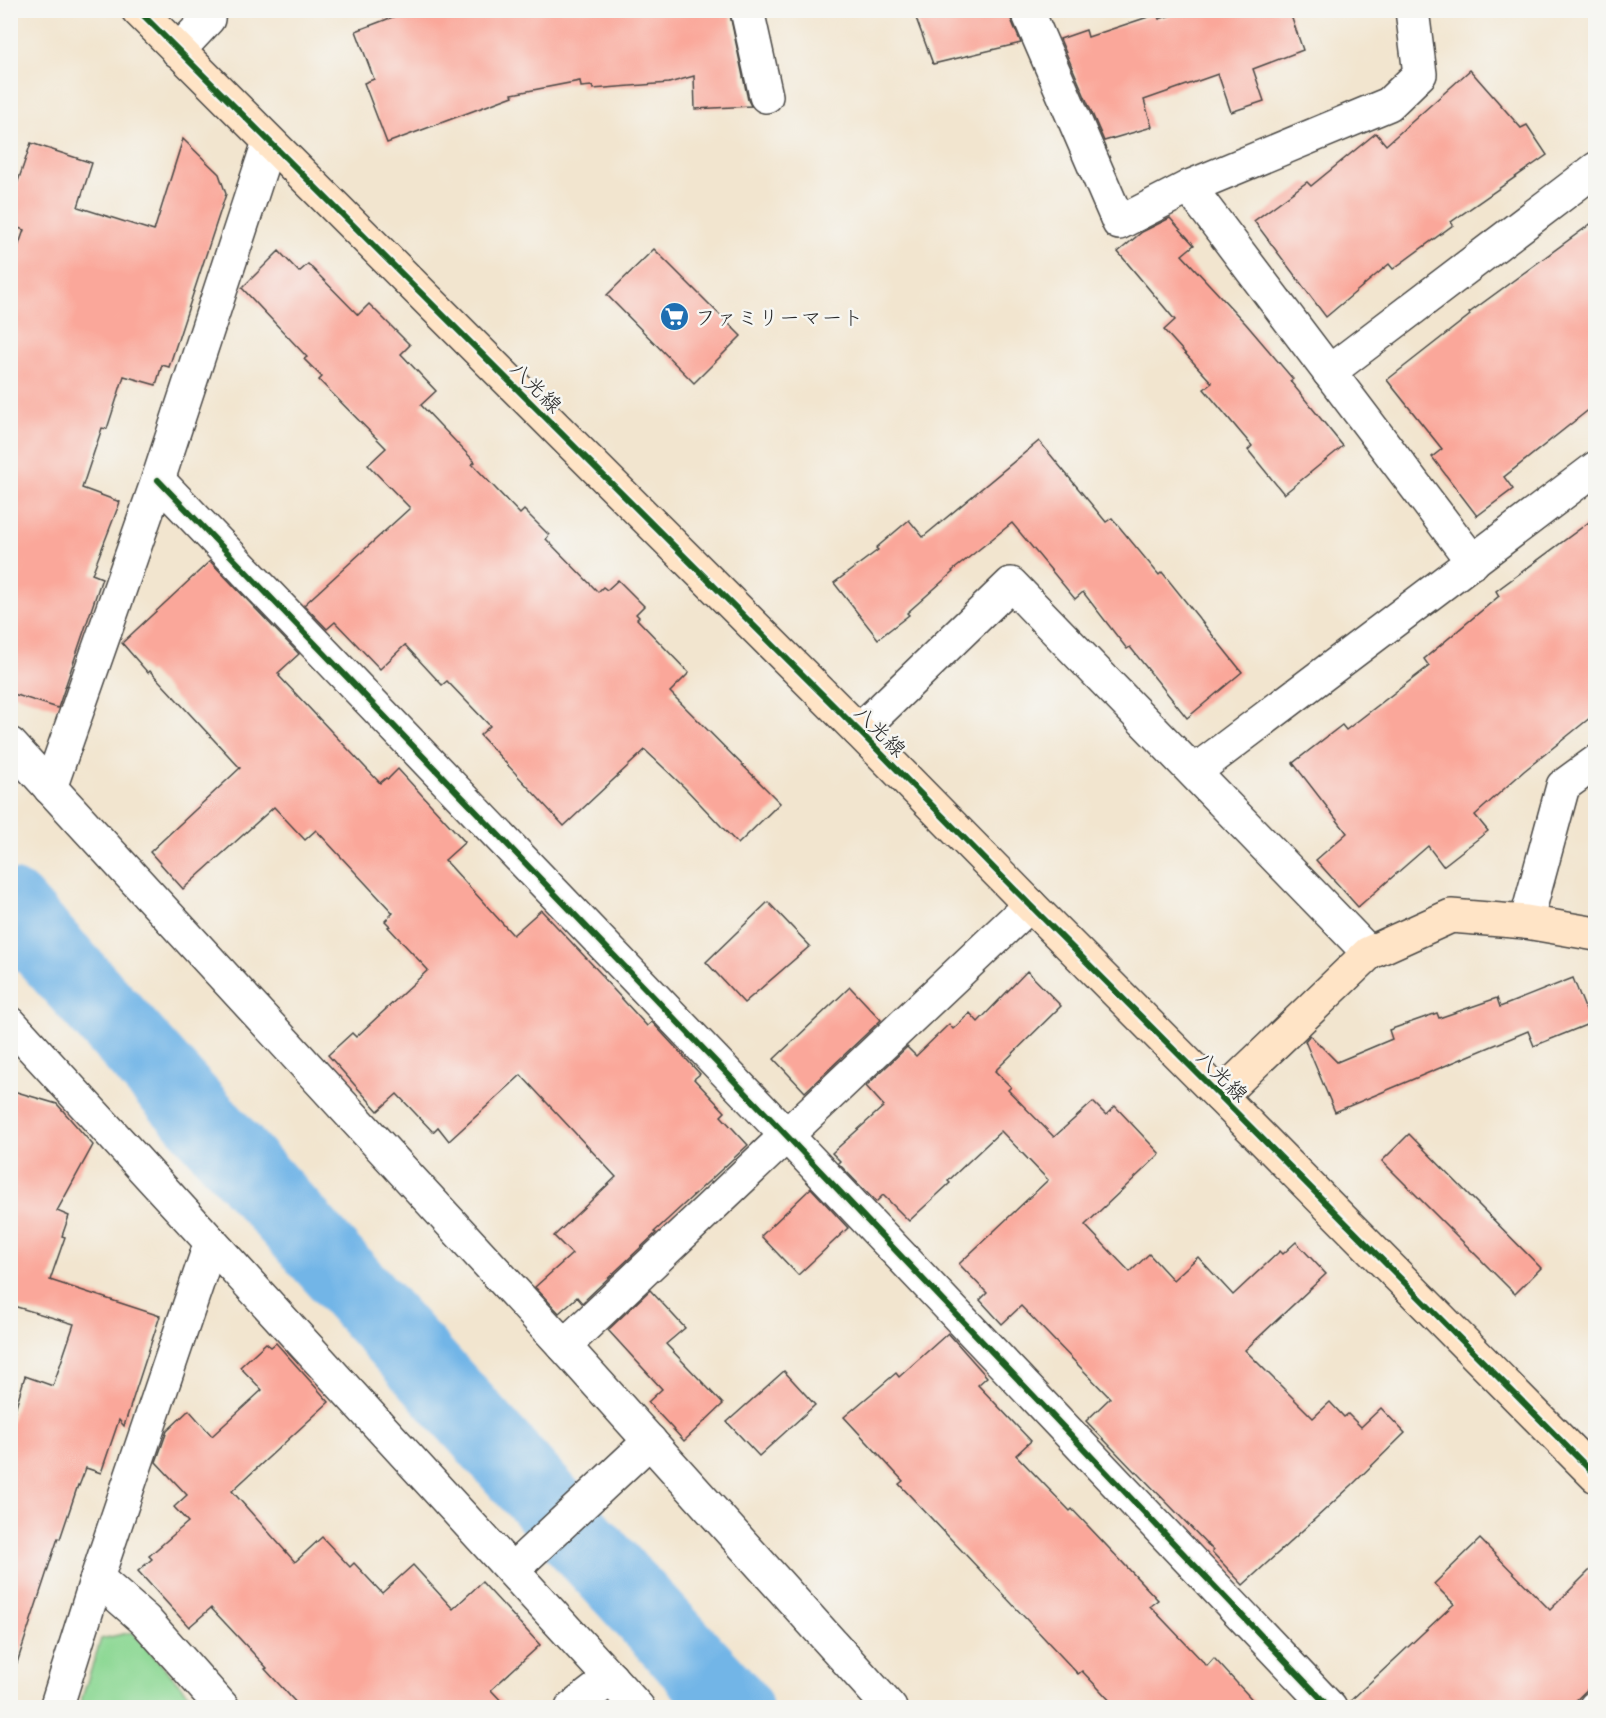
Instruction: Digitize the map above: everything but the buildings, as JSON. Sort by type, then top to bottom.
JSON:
[{"type":"street","name":"八光線","points":[[138,10],[859,731],[1596,1476]]},
{"type":"street","points":[[178,51],[208,19],[209,10]]},
{"type":"street","points":[[747,10],[766,96]]},
{"type":"street","points":[[1027,10],[1119,223],[1189,187],[1389,104],[1420,74],[1412,10]]},
{"type":"street","points":[[50,788],[158,480],[269,142]]},
{"type":"street","points":[[1329,372],[1596,169]]},
{"type":"street","points":[[1189,187],[1473,562]]},
{"type":"street","points":[[1194,772],[1596,468]]},
{"type":"street","points":[[158,480],[1330,1707]]},
{"type":"street","points":[[859,731],[1011,584],[1369,953]]},
{"type":"street","points":[[10,744],[564,1346],[640,1450],[890,1707]]},
{"type":"street","points":[[1526,922],[1563,786],[1596,762]]},
{"type":"street","points":[[564,1346],[1029,905]]},
{"type":"street","points":[[1220,1096],[1369,953],[1451,916],[1526,922],[1596,934]]},
{"type":"street","points":[[10,1023],[211,1242],[519,1563],[611,1678],[638,1707]]},
{"type":"street","points":[[56,1707],[97,1578],[211,1242]]},
{"type":"street","points":[[519,1563],[640,1450]]},
{"type":"street","points":[[97,1578],[145,1620],[223,1707]]},
{"type":"street","points":[[572,1707],[611,1678]]},
{"type":"green space","points":[[132,1632],[200,1707],[79,1707],[101,1639]]},
{"type":"waterway","points":[[10,907],[582,1542],[735,1708]]},
{"type":"cycle path","points":[[138,10],[859,731],[1596,1476]]},
{"type":"cycle path","points":[[158,480],[787,1136],[1330,1708]]},
{"type":"place","name":"ファミリーマート","points":[[674,316]]}]
